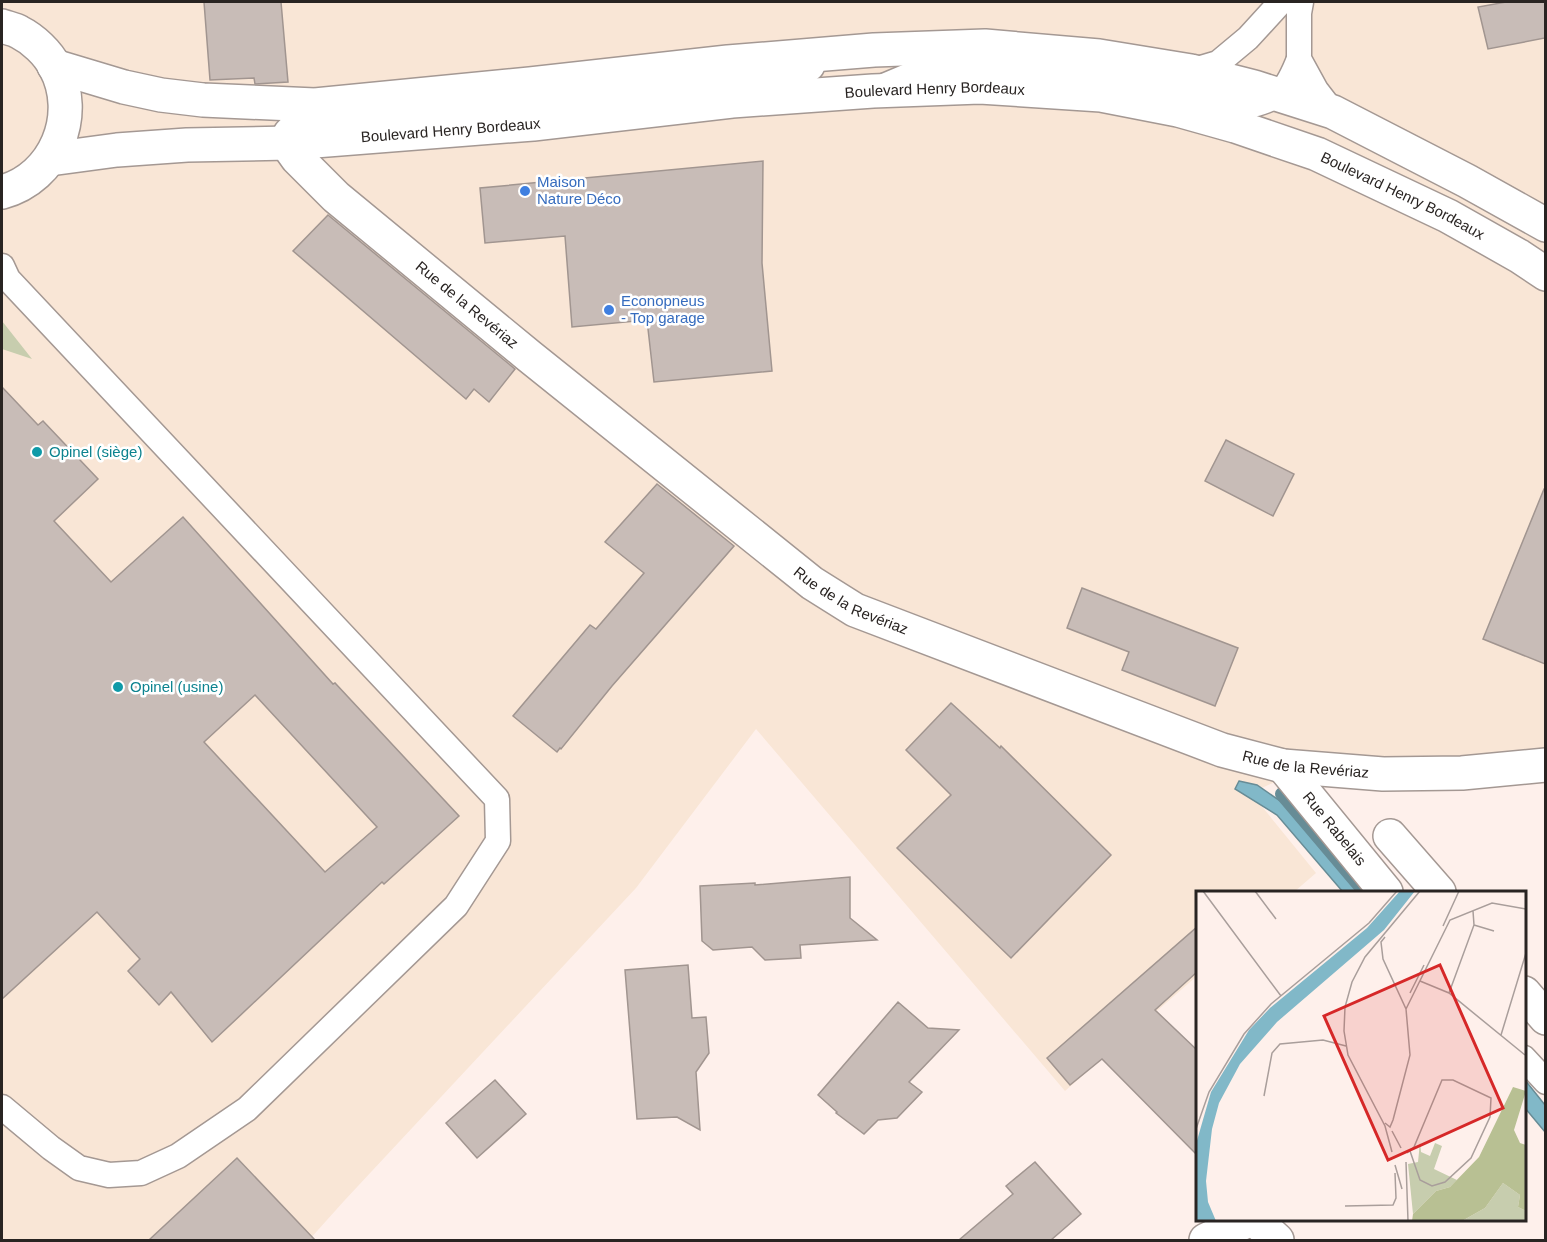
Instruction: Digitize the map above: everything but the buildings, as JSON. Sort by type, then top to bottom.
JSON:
[{"type":"main road","points":[[2,26],[20,32],[39,46],[54,66],[64,89],[66,113],[62,137],[50,159],[33,177],[2,192]]},
{"type":"main road","name":"Boulevard Henry Bordeaux","points":[[54,66],[124,87],[161,95],[203,100],[315,105],[729,62],[874,50],[985,46],[1100,56],[1191,71],[1279,94],[1333,112],[1467,181],[1545,225]]},
{"type":"main road","name":"Boulevard Henry Bordeaux","points":[[289,143],[290,134],[299,125],[729,84],[874,50]]},
{"type":"main road","name":"Boulevard Henry Bordeaux","points":[[50,159],[117,150],[188,145],[289,143],[533,124],[732,101],[873,91],[980,87],[1101,95],[1178,110],[1235,126],[1317,154],[1448,216],[1545,274]]},
{"type":"main road","name":"Rue de la Revériaz","points":[[289,143],[297,158],[336,196],[529,356],[812,583],[855,610],[1222,750],[1283,766],[1383,774],[1417,774],[1462,773],[1545,765]]},
{"type":"main road","name":"Rue Rabelais","points":[[1283,766],[1385,891]]},
{"type":"main road","points":[[1390,836],[1438,891]]},
{"type":"main road","points":[[1526,995],[1545,1018]]},
{"type":"main road","points":[[1206,1240],[1247,1221]]},
{"type":"main road","points":[[1256,1221],[1277,1240]]},
{"type":"lane","points":[[1191,71],[1218,63],[1248,38],[1281,2]]},
{"type":"lane","points":[[873,91],[931,66],[1099,76],[1244,107],[1266,102],[1279,94],[1291,79],[1299,59],[1300,2]]},
{"type":"lane","points":[[1299,59],[1316,90],[1333,112]]},
{"type":"lane","points":[[2,266],[8,279],[497,799],[498,842],[456,906],[247,1109],[178,1156],[141,1173],[109,1175],[80,1168],[51,1148],[2,1107]]},
{"type":"lane","points":[[1526,1060],[1545,1082]]},
{"type":"shaded area","points":[[2,2],[1545,2],[1545,752],[1480,761],[1327,758],[1251,793],[1316,873],[1295,891],[1196,891],[1196,977],[1065,1091],[756,729],[636,888],[309,1240],[2,1240]]},
{"type":"green space","points":[[2,321],[32,359],[2,349]]},
{"type":"water","points":[[1239,781],[1257,785],[1283,803],[1368,891],[1342,891],[1277,815],[1235,789]]},
{"type":"water","points":[[1526,1081],[1545,1105],[1545,1132],[1526,1109]]},
{"type":"waterway","points":[[1282,794],[1364,891]]},
{"type":"place","name":"Maison Nature Déco","points":[[525,191]]},
{"type":"place","name":"Econopneus - Top garage","points":[[609,310]]},
{"type":"place","name":"Opinel (siège)","points":[[37,452]]},
{"type":"place","name":"Opinel (usine)","points":[[118,687]]}]
